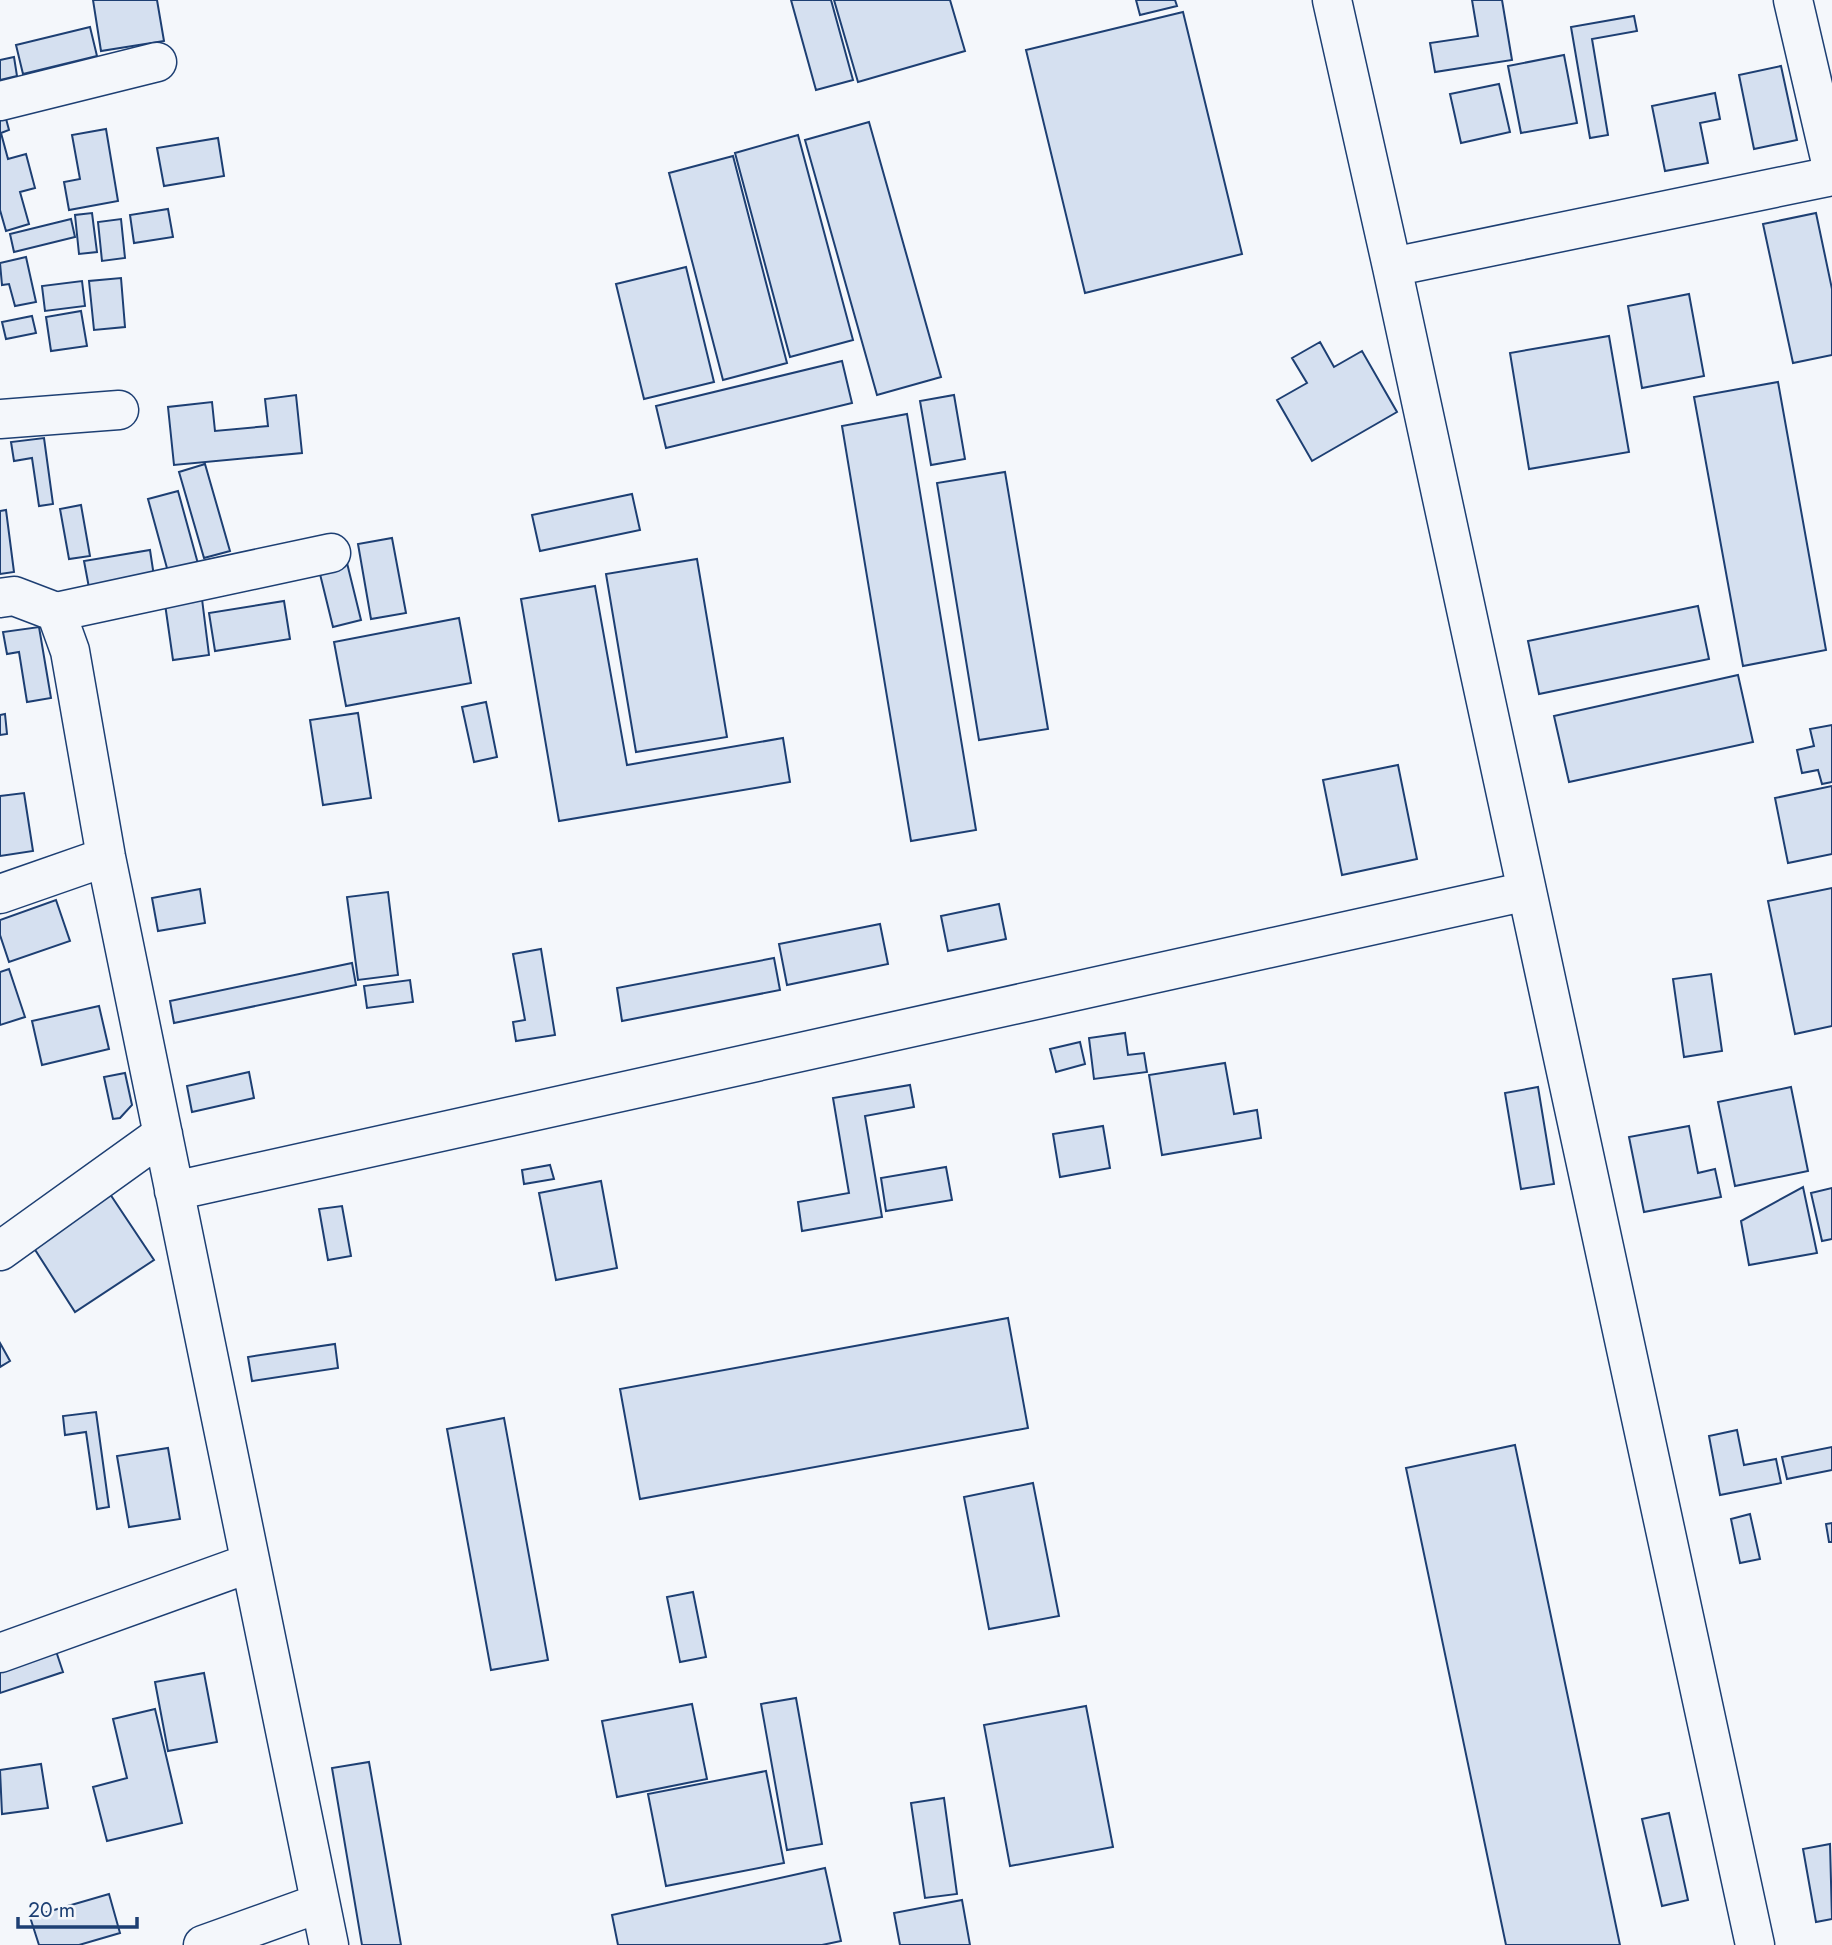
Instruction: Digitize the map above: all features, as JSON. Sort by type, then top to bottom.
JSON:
[{"type":"street","points":[[1332,0],[1755,1945]]},
{"type":"street","points":[[1793,0],[1832,167]]},
{"type":"street","points":[[0,102],[157,62]]},
{"type":"street","points":[[1392,267],[1832,176]]},
{"type":"street","points":[[0,419],[119,410]]},
{"type":"street","points":[[0,598],[14,596],[56,612],[331,554]]},
{"type":"street","points":[[56,612],[70,651],[106,857],[329,1945]]},
{"type":"street","points":[[0,894],[106,857]]},
{"type":"street","points":[[174,1191],[1527,891]]},
{"type":"street","points":[[0,1251],[163,1134]]},
{"type":"street","points":[[0,1653],[250,1563]]},
{"type":"street","points":[[203,1945],[320,1903]]},
{"type":"building","points":[[93,0],[157,0],[164,41],[101,51]]},
{"type":"building","points":[[791,0],[831,0],[853,80],[816,90]]},
{"type":"building","points":[[834,0],[950,0],[965,51],[858,82]]},
{"type":"building","points":[[1136,0],[1175,0],[1177,6],[1140,15]]},
{"type":"building","points":[[1472,0],[1502,0],[1512,60],[1435,72],[1430,43],[1478,36]]},
{"type":"building","points":[[1183,12],[1242,254],[1085,293],[1026,50]]},
{"type":"building","points":[[1634,16],[1637,31],[1592,39],[1608,135],[1590,138],[1571,27]]},
{"type":"building","points":[[90,27],[97,56],[23,74],[16,45]]},
{"type":"building","points":[[1564,55],[1577,123],[1521,133],[1508,66]]},
{"type":"building","points":[[14,57],[17,76],[0,80],[0,60]]},
{"type":"building","points":[[1781,66],[1797,140],[1754,149],[1739,75]]},
{"type":"building","points":[[1499,84],[1510,132],[1461,143],[1450,94]]},
{"type":"building","points":[[1715,93],[1720,119],[1700,123],[1708,163],[1665,171],[1652,106]]},
{"type":"building","points":[[5,115],[9,130],[1,133],[8,159],[26,154],[35,188],[20,192],[29,224],[6,231],[0,210],[0,116]]},
{"type":"building","points":[[869,122],[941,377],[877,395],[805,140]]},
{"type":"building","points":[[106,129],[118,201],[69,210],[64,182],[80,179],[72,135]]},
{"type":"building","points":[[798,135],[853,340],[790,357],[735,153]]},
{"type":"building","points":[[218,138],[224,176],[164,186],[157,148]]},
{"type":"building","points":[[733,156],[787,363],[723,380],[669,173]]},
{"type":"building","points":[[168,209],[173,237],[134,243],[130,215]]},
{"type":"building","points":[[92,213],[97,252],[79,254],[75,215]]},
{"type":"building","points":[[1816,213],[1832,289],[1832,355],[1793,363],[1763,224]]},
{"type":"building","points":[[71,219],[75,237],[14,252],[10,234]]},
{"type":"building","points":[[121,219],[125,258],[102,261],[98,222]]},
{"type":"building","points":[[26,257],[36,302],[15,306],[9,284],[2,285],[0,263]]},
{"type":"building","points":[[686,267],[714,382],[644,399],[616,284]]},
{"type":"building","points":[[121,278],[125,327],[94,330],[89,281]]},
{"type":"building","points":[[82,281],[85,306],[45,311],[42,286]]},
{"type":"building","points":[[1689,294],[1704,376],[1642,388],[1628,306]]},
{"type":"building","points":[[81,311],[87,346],[51,351],[46,317]]},
{"type":"building","points":[[32,316],[36,333],[6,339],[2,322]]},
{"type":"building","points":[[1609,336],[1629,452],[1529,469],[1510,353]]},
{"type":"building","points":[[1320,342],[1334,367],[1362,351],[1397,412],[1312,461],[1277,400],[1307,383],[1292,358]]},
{"type":"building","points":[[842,361],[852,403],[666,448],[656,406]]},
{"type":"building","points":[[1778,382],[1826,650],[1743,666],[1694,397]]},
{"type":"building","points":[[296,395],[302,453],[174,465],[168,407],[212,402],[215,431],[268,426],[265,399]]},
{"type":"building","points":[[954,395],[965,459],[931,465],[920,401]]},
{"type":"building","points":[[907,414],[976,830],[911,841],[842,426]]},
{"type":"building","points":[[44,438],[53,504],[39,506],[32,458],[14,461],[11,442]]},
{"type":"building","points":[[205,464],[230,551],[204,558],[179,472]]},
{"type":"building","points":[[1005,472],[1048,729],[979,740],[937,483]]},
{"type":"building","points":[[178,491],[200,571],[170,579],[148,499]]},
{"type":"building","points":[[632,494],[640,530],[540,551],[532,515]]},
{"type":"building","points":[[81,505],[90,556],[69,559],[60,509]]},
{"type":"building","points":[[6,510],[14,572],[0,574],[0,511]]},
{"type":"building","points":[[392,538],[406,613],[371,619],[358,544]]},
{"type":"building","points":[[150,550],[155,583],[90,593],[84,561]]},
{"type":"building","points":[[697,559],[727,737],[636,752],[606,574]]},
{"type":"building","points":[[347,563],[361,620],[333,627],[319,570]]},
{"type":"building","points":[[595,586],[627,765],[783,738],[790,782],[559,821],[521,599]]},
{"type":"building","points":[[202,599],[209,655],[173,660],[165,604]]},
{"type":"building","points":[[284,601],[290,639],[215,651],[209,613]]},
{"type":"building","points":[[1698,606],[1709,659],[1539,694],[1528,641]]},
{"type":"building","points":[[459,618],[471,683],[346,706],[334,642]]},
{"type":"building","points":[[39,627],[51,698],[27,702],[19,652],[7,654],[3,632]]},
{"type":"building","points":[[1738,675],[1753,742],[1569,782],[1554,716]]},
{"type":"building","points":[[486,702],[497,757],[474,762],[462,707]]},
{"type":"building","points":[[358,713],[371,798],[323,805],[310,720]]},
{"type":"building","points":[[5,714],[7,734],[0,735],[0,715]]},
{"type":"building","points":[[1832,725],[1832,782],[1822,784],[1818,770],[1802,773],[1797,750],[1814,746],[1810,729]]},
{"type":"building","points":[[1398,765],[1417,859],[1342,875],[1323,780]]},
{"type":"building","points":[[1832,786],[1832,854],[1788,863],[1775,798]]},
{"type":"building","points":[[24,793],[33,851],[0,856],[0,796]]},
{"type":"building","points":[[1832,888],[1832,1026],[1795,1034],[1768,901]]},
{"type":"building","points":[[200,889],[205,923],[158,931],[152,898]]},
{"type":"building","points":[[388,892],[398,975],[358,980],[347,897]]},
{"type":"building","points":[[56,900],[70,941],[9,962],[0,935],[0,920]]},
{"type":"building","points":[[999,904],[1006,939],[948,951],[941,916]]},
{"type":"building","points":[[880,924],[888,964],[787,985],[779,944]]},
{"type":"building","points":[[541,949],[555,1035],[516,1041],[513,1022],[525,1020],[513,954]]},
{"type":"building","points":[[774,958],[780,990],[622,1021],[617,988]]},
{"type":"building","points":[[352,963],[356,985],[174,1023],[170,1001]]},
{"type":"building","points":[[9,969],[25,1017],[0,1025],[0,972]]},
{"type":"building","points":[[1711,974],[1722,1051],[1684,1057],[1673,979]]},
{"type":"building","points":[[410,980],[413,1002],[367,1008],[364,986]]},
{"type":"building","points":[[99,1006],[109,1049],[42,1065],[32,1021]]},
{"type":"building","points":[[1125,1033],[1128,1055],[1144,1053],[1147,1072],[1094,1079],[1089,1038]]},
{"type":"building","points":[[1080,1042],[1085,1064],[1056,1072],[1050,1049]]},
{"type":"building","points":[[1225,1063],[1234,1114],[1257,1110],[1261,1138],[1162,1155],[1149,1075]]},
{"type":"building","points":[[249,1072],[254,1098],[192,1112],[187,1086]]},
{"type":"building","points":[[125,1073],[132,1105],[120,1118],[113,1119],[104,1077]]},
{"type":"building","points":[[910,1085],[914,1107],[865,1116],[882,1217],[802,1231],[798,1202],[849,1193],[833,1098]]},
{"type":"building","points":[[1538,1087],[1554,1184],[1521,1189],[1505,1093]]},
{"type":"building","points":[[1791,1087],[1808,1171],[1735,1186],[1718,1102]]},
{"type":"building","points":[[1103,1126],[1110,1168],[1060,1177],[1053,1134]]},
{"type":"building","points":[[1689,1126],[1698,1173],[1715,1169],[1721,1197],[1644,1212],[1629,1137]]},
{"type":"building","points":[[550,1165],[554,1179],[524,1184],[522,1170]]},
{"type":"building","points":[[946,1167],[952,1200],[886,1211],[881,1178]]},
{"type":"building","points":[[601,1181],[617,1268],[556,1280],[539,1193]]},
{"type":"building","points":[[1803,1187],[1817,1253],[1749,1265],[1741,1221]]},
{"type":"building","points":[[1832,1188],[1832,1239],[1822,1241],[1811,1193]]},
{"type":"building","points":[[110,1194],[154,1260],[75,1312],[32,1245]]},
{"type":"building","points":[[342,1206],[351,1256],[328,1260],[319,1209]]},
{"type":"building","points":[[1008,1318],[1028,1428],[640,1499],[620,1389]]},
{"type":"building","points":[[0,1343],[10,1361],[0,1367]]},
{"type":"building","points":[[335,1344],[338,1368],[252,1381],[248,1357]]},
{"type":"building","points":[[96,1412],[109,1507],[97,1509],[86,1432],[65,1435],[63,1416]]},
{"type":"building","points":[[504,1418],[548,1660],[491,1670],[447,1429]]},
{"type":"building","points":[[1737,1430],[1744,1465],[1776,1459],[1781,1483],[1720,1495],[1709,1436]]},
{"type":"building","points":[[1515,1445],[1620,1945],[1506,1945],[1406,1468]]},
{"type":"building","points":[[1832,1447],[1832,1470],[1787,1479],[1782,1457]]},
{"type":"building","points":[[168,1448],[180,1519],[129,1527],[117,1456]]},
{"type":"building","points":[[1033,1483],[1059,1616],[989,1629],[964,1497]]},
{"type":"building","points":[[1750,1514],[1760,1559],[1740,1563],[1731,1519]]},
{"type":"building","points":[[1832,1523],[1832,1542],[1829,1542],[1826,1524]]},
{"type":"building","points":[[693,1592],[706,1657],[680,1662],[667,1597]]},
{"type":"building","points":[[54,1645],[63,1672],[0,1693],[0,1664]]},
{"type":"building","points":[[204,1673],[217,1742],[168,1751],[155,1682]]},
{"type":"building","points":[[796,1698],[822,1844],[787,1850],[761,1704]]},
{"type":"building","points":[[692,1704],[707,1779],[617,1797],[602,1721]]},
{"type":"building","points":[[1086,1706],[1113,1847],[1010,1866],[984,1725]]},
{"type":"building","points":[[155,1709],[182,1823],[107,1841],[93,1787],[127,1778],[113,1719]]},
{"type":"building","points":[[369,1762],[401,1945],[362,1945],[332,1768]]},
{"type":"building","points":[[41,1764],[48,1808],[2,1814],[0,1770]]},
{"type":"building","points":[[766,1771],[784,1863],[666,1886],[648,1794]]},
{"type":"building","points":[[944,1798],[957,1894],[925,1898],[911,1803]]},
{"type":"building","points":[[1669,1813],[1688,1900],[1662,1906],[1642,1819]]},
{"type":"building","points":[[1830,1844],[1832,1919],[1816,1922],[1803,1849]]},
{"type":"building","points":[[825,1868],[841,1941],[822,1945],[618,1945],[612,1915]]},
{"type":"building","points":[[109,1894],[120,1933],[79,1945],[39,1945],[30,1917]]},
{"type":"building","points":[[962,1900],[970,1945],[900,1945],[894,1913]]}]
